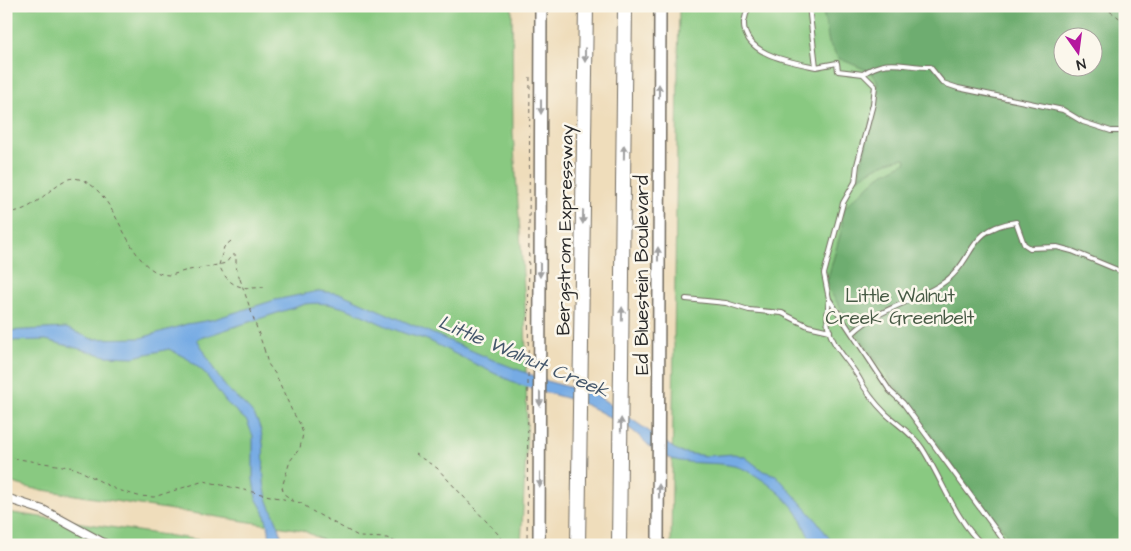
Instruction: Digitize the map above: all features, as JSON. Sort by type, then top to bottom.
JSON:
[{"type":"highway","name":"Bergstrom Expressway","points":[[578,545],[586,6]]},
{"type":"highway","points":[[620,545],[625,6]]},
{"type":"main road","points":[[539,545],[541,6]]},
{"type":"main road","name":"Ed Bluestein Boulevard","points":[[659,542],[660,6]]},
{"type":"street","points":[[6,498],[43,510],[107,545]]},
{"type":"lane","points":[[748,6],[744,22],[747,33],[758,50],[789,62],[816,67],[836,62],[838,71],[863,74],[875,86],[873,104],[857,165],[855,182],[843,203],[840,220],[827,257],[824,274],[829,299],[827,318],[830,331],[838,351],[859,378],[870,397],[917,440],[941,479],[970,533],[983,545]]},
{"type":"lane","points":[[809,6],[816,67]]},
{"type":"lane","points":[[863,74],[875,66],[893,63],[930,67],[943,83],[958,88],[1063,110],[1083,122],[1111,131],[1125,131]]},
{"type":"lane","points":[[853,333],[863,323],[884,311],[940,285],[956,272],[968,257],[979,236],[993,228],[1012,223],[1016,222],[1024,244],[1030,248],[1057,246],[1072,250],[1124,273],[1125,264]]},
{"type":"lane","points":[[686,299],[726,303],[749,310],[782,313],[808,326],[830,331]]},
{"type":"lane","points":[[829,299],[890,391],[903,403],[1007,545]]},
{"type":"path","points":[[1087,6],[1092,10],[1102,8],[1111,11],[1125,23]]},
{"type":"path","points":[[527,545],[530,65]]},
{"type":"path","points":[[6,212],[24,210],[37,203],[62,180],[71,177],[94,185],[105,198],[136,254],[155,270],[171,275],[226,263],[232,255],[236,255],[236,267],[268,364],[276,375],[303,434],[300,448],[290,461],[282,487],[284,494],[360,537],[387,538],[402,545]]},
{"type":"path","points":[[231,241],[224,247],[219,265],[227,280],[235,286],[249,290],[264,287]]},
{"type":"path","points":[[415,454],[437,468],[500,534],[504,545]]},
{"type":"path","points":[[6,457],[75,468],[115,489],[138,496],[154,497],[204,481],[294,501]]},
{"type":"green space","points":[[6,6],[512,6],[513,133],[525,303],[527,434],[521,545],[333,545],[302,530],[30,488],[6,481]]},
{"type":"green space","name":"Little Walnut Creek Greenbelt","points":[[679,6],[1125,6],[1125,545],[671,545]]},
{"type":"green space","points":[[822,6],[1125,6],[1125,545],[1011,545],[1003,528],[989,514],[955,469],[861,339],[829,290],[827,281],[841,232],[844,208],[879,176],[906,162],[905,158],[886,163],[874,168],[858,179],[878,93],[877,80],[871,72],[838,58],[829,43]]},
{"type":"green space","points":[[6,512],[234,545],[6,545]]},
{"type":"water","points":[[319,291],[342,294],[493,360],[550,382],[595,394],[679,452],[706,456],[734,454],[745,457],[763,471],[776,475],[817,521],[834,545],[824,544],[812,539],[791,505],[775,489],[750,472],[729,465],[672,459],[657,452],[627,427],[582,403],[518,384],[423,338],[404,333],[342,307],[318,303],[305,304],[197,339],[222,382],[255,416],[258,422],[263,440],[264,485],[270,507],[278,524],[282,545],[270,545],[269,530],[264,512],[256,498],[253,479],[253,436],[247,421],[226,402],[204,372],[188,359],[169,349],[133,357],[106,356],[46,340],[6,341],[6,331],[66,328],[92,339],[141,338],[187,324],[211,320],[275,300]]},
{"type":"water label","name":"Little Walnut Creek","points":[[524,356]]}]
